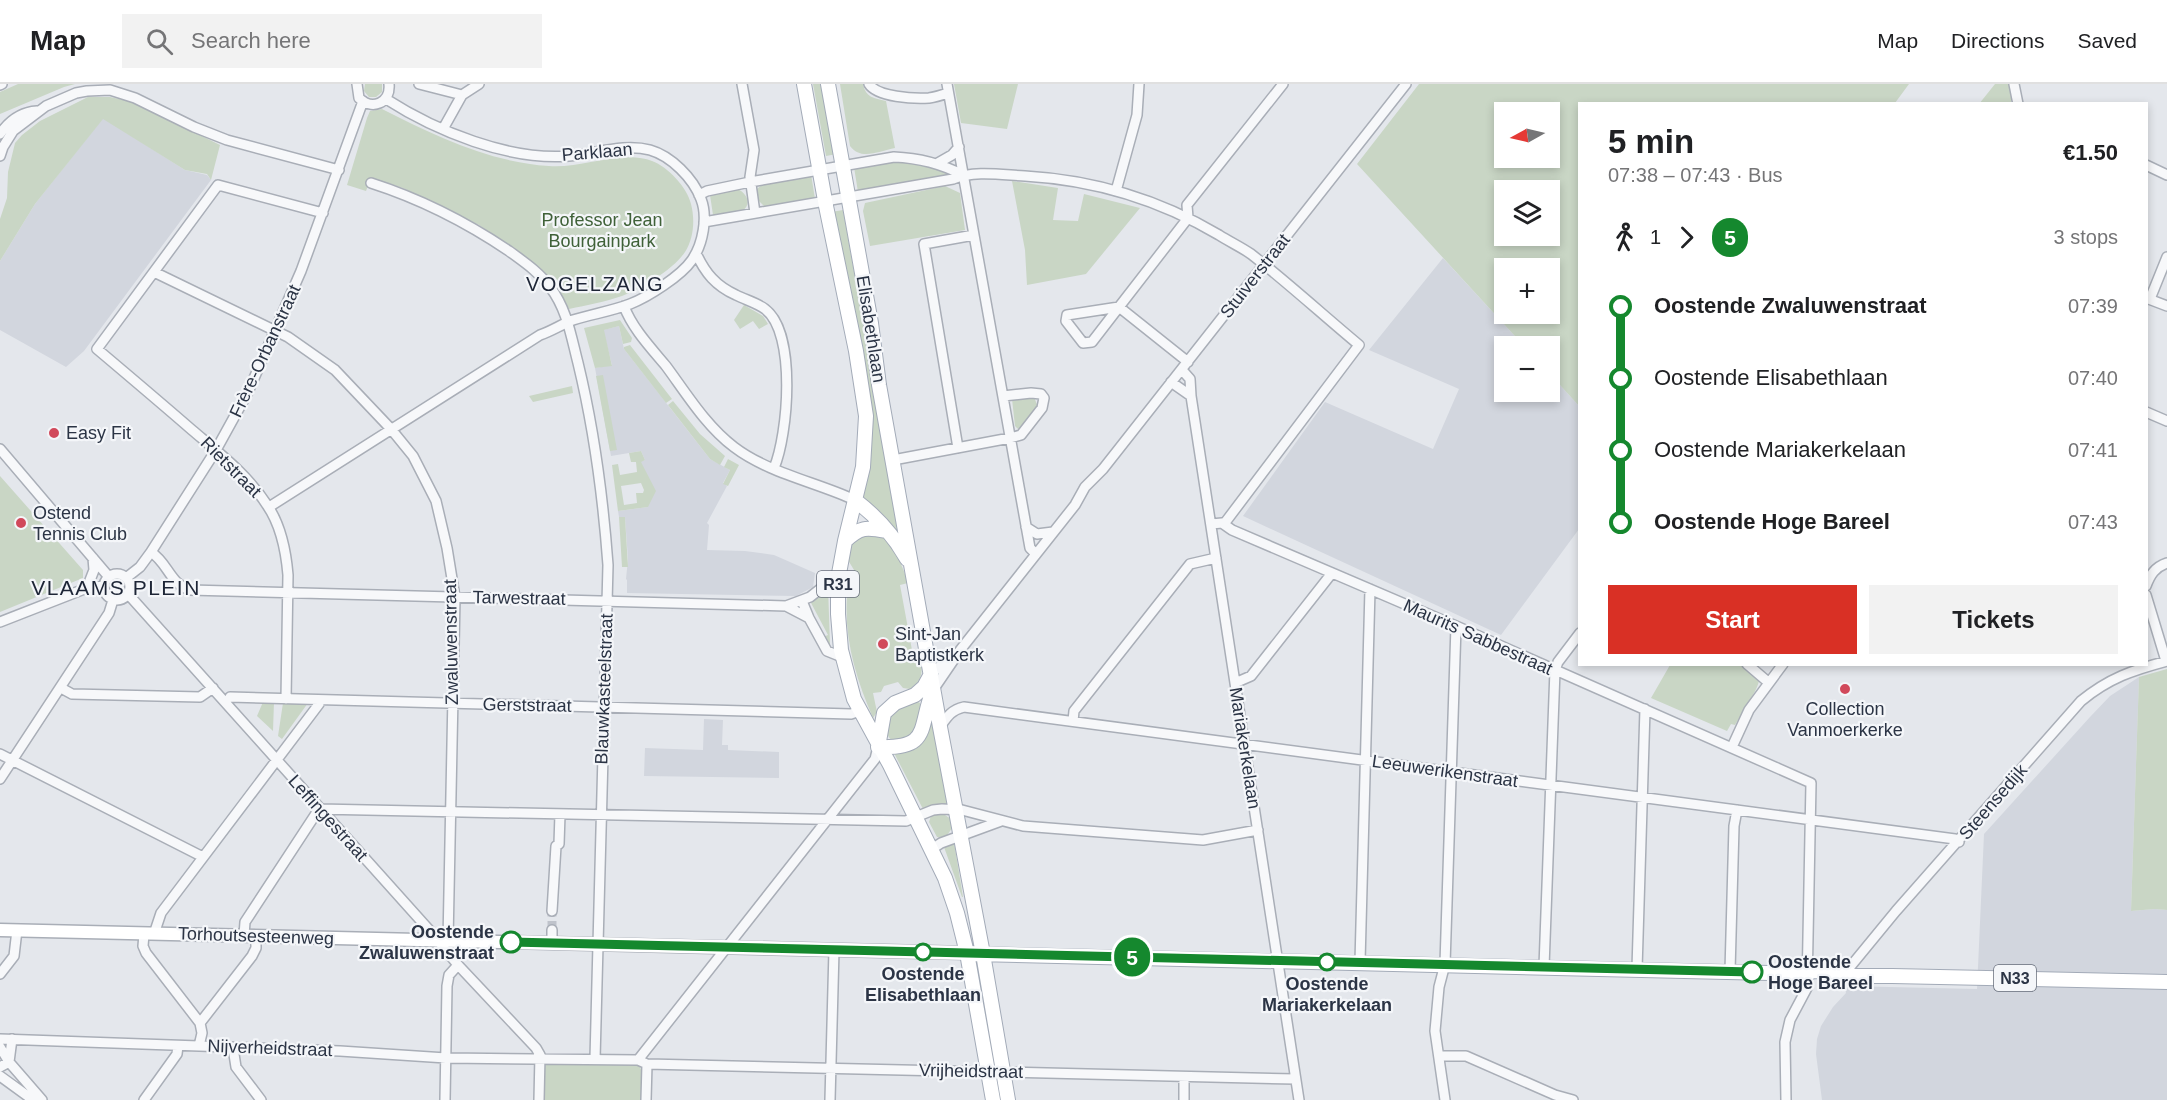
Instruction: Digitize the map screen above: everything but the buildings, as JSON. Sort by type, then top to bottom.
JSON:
[{"type":"main road","name":"Elisabethlaan","points":[[804,84],[825,202],[856,351],[866,416],[863,467],[838,579],[842,657],[850,690],[932,849],[957,913],[967,953],[993,1100]]},
{"type":"main road","name":"Elisabethlaan","points":[[828,84],[933,690],[1008,1100]]},
{"type":"main road","name":"Elisabethlaan","points":[[855,500],[872,514],[898,543],[914,574]]},
{"type":"main road","points":[[845,541],[855,532],[867,528],[886,531]]},
{"type":"main road","points":[[878,747],[884,713],[895,703],[915,695],[924,687],[931,674]]},
{"type":"main road","name":"Elisabethlaan","points":[[878,747],[907,746],[918,738],[933,690]]},
{"type":"main road","name":"Torhoutsesteenweg","points":[[967,953],[1730,971],[1807,974],[1814,978],[1848,976],[2167,982]]},
{"type":"main road","name":"Vrijheidstraat","points":[[988,1072],[1003,1072]]},
{"type":"street","points":[[357,84],[357,93],[363,101],[375,105],[386,99],[390,90],[389,84]]},
{"type":"street","points":[[419,84],[462,95]]},
{"type":"street","points":[[443,129],[462,95],[479,84]]},
{"type":"street","points":[[742,84],[754,150],[750,182],[755,213]]},
{"type":"street","points":[[869,84],[873,90],[885,94],[928,98],[948,88],[1026,527],[1030,548],[1036,554]]},
{"type":"street","points":[[1116,191],[1137,114],[1139,84]]},
{"type":"street","points":[[1119,307],[1067,315],[1066,321],[1083,344],[1092,342],[1188,218],[1187,205],[1283,84]]},
{"type":"street","name":"Stuiverstraat","points":[[933,690],[961,649],[1053,532],[1094,485],[1172,381],[1406,84]]},
{"type":"street","points":[[2013,84],[2018,102]]},
{"type":"street","points":[[0,156],[2,136],[15,118],[37,111],[76,93],[110,90],[135,98],[194,127],[227,140],[339,170]]},
{"type":"street","name":"Parklaan","points":[[269,507],[540,335],[568,322],[624,306],[654,291],[687,267],[696,253],[704,222],[704,210],[699,195],[685,175],[670,160],[648,150],[624,148],[576,156],[541,157],[480,144],[443,129],[386,99]]},
{"type":"street","name":"Frère-Orbanstraat","points":[[126,578],[140,567],[151,552],[216,450],[248,392],[301,271],[363,101]]},
{"type":"street","points":[[938,163],[952,155],[959,147]]},
{"type":"street","points":[[699,195],[707,191],[750,182],[894,157],[916,158],[938,163],[963,175]]},
{"type":"street","points":[[2148,166],[2167,175]]},
{"type":"street","points":[[704,222],[953,179],[963,175],[1042,177],[1116,191],[1148,201],[1188,218],[1249,253],[1359,345],[1224,524]]},
{"type":"street","name":"Blauwkasteelstraat","points":[[371,183],[433,207],[480,231],[528,264],[549,285],[558,298],[568,322],[587,400],[604,510],[608,565],[595,1059]]},
{"type":"street","points":[[154,272],[218,185],[323,213]]},
{"type":"street","points":[[958,447],[924,244],[974,235]]},
{"type":"street","points":[[696,253],[715,282],[766,310],[776,325],[786,363],[787,402],[785,422],[774,468]]},
{"type":"street","points":[[2167,257],[2148,298],[2167,306]]},
{"type":"street","name":"Zwaluwenstraat","points":[[154,272],[288,337],[335,370],[391,429],[413,456],[436,501],[447,548],[454,597],[451,811],[443,941]]},
{"type":"street","name":"Rietstraat","points":[[154,272],[97,349],[216,450],[251,483],[269,507],[286,555],[288,592],[286,699]]},
{"type":"street","points":[[624,306],[632,323],[718,433],[733,447],[748,457],[855,500]]},
{"type":"street","points":[[1119,307],[1185,366]]},
{"type":"street","name":"Mariakerkelaan","points":[[1185,366],[1190,379],[1299,1100]]},
{"type":"street","points":[[1172,381],[1191,396]]},
{"type":"street","points":[[893,459],[1021,435],[1042,408],[1044,398],[1041,394],[1031,393],[1003,396]]},
{"type":"street","points":[[2148,413],[2167,421]]},
{"type":"street","points":[[0,449],[110,577]]},
{"type":"street","name":"Maurits Sabbestraat","points":[[1211,524],[1224,524],[1232,530],[1811,783],[1810,819]]},
{"type":"street","points":[[1026,527],[1037,534],[1053,532]]},
{"type":"street","name":"Tarwestraat","points":[[151,552],[162,559],[173,579],[181,587],[190,590],[786,606],[810,597],[829,582],[838,579]]},
{"type":"street","points":[[87,588],[94,570],[93,558]]},
{"type":"street","points":[[1074,721],[1074,711],[1190,564],[1216,558]]},
{"type":"street","points":[[2148,581],[2160,566],[2167,563]]},
{"type":"street","points":[[1235,683],[1251,676],[1332,573]]},
{"type":"street","points":[[0,622],[87,588],[104,586],[110,577],[117,574],[126,578],[130,585],[128,594],[122,599],[113,600],[107,596],[104,586]]},
{"type":"street","points":[[1360,962],[1370,590]]},
{"type":"street","name":"Leffingestraat","points":[[128,594],[319,809],[443,941],[458,965],[530,1041],[540,1055],[540,1060]]},
{"type":"street","points":[[0,779],[109,613],[113,600]]},
{"type":"street","points":[[802,601],[826,651],[842,657]]},
{"type":"street","points":[[2148,602],[2166,661]]},
{"type":"street","name":"Tarwestraat","points":[[786,606],[809,618]]},
{"type":"street","points":[[1445,1100],[1435,1031],[1451,771],[1456,626]]},
{"type":"street","points":[[1544,967],[1555,670],[1558,662],[1578,636]]},
{"type":"street","name":"Stuiverstraat","points":[[931,674],[961,649]]},
{"type":"street","name":"Steensedijk","points":[[1848,976],[1896,911],[1959,842],[2070,712],[2087,696],[2121,675],[2166,661]]},
{"type":"street","points":[[1749,666],[1768,682]]},
{"type":"street","points":[[1732,747],[1749,710],[1781,666]]},
{"type":"street","points":[[61,688],[72,694],[200,697],[213,688]]},
{"type":"street","name":"Gerststraat","points":[[230,697],[851,714],[860,711]]},
{"type":"street","points":[[199,1046],[202,1033],[200,1023],[143,946],[161,913],[319,704],[319,700]]},
{"type":"street","name":"Leeuwerikenstraat","points":[[940,727],[948,715],[964,707],[1810,819],[1955,839],[1959,842]]},
{"type":"street","points":[[1636,969],[1645,709]]},
{"type":"street","points":[[646,1100],[642,1062],[725,948],[875,759],[878,747]]},
{"type":"street","points":[[0,754],[203,857]]},
{"type":"street","points":[[200,1023],[252,956],[256,948],[245,922],[319,809],[826,821],[906,821],[933,810],[962,810],[1023,826],[1203,840],[1258,830]]},
{"type":"street","points":[[1730,971],[1734,826],[1737,810]]},
{"type":"street","points":[[552,911],[560,814]]},
{"type":"street","points":[[1786,1100],[1785,1042],[1790,1020],[1806,993],[1810,819]]},
{"type":"street","points":[[932,849],[941,843],[1001,821]]},
{"type":"street","name":"Torhoutsesteenweg","points":[[0,930],[443,941],[552,937],[597,945],[967,953]]},
{"type":"street","points":[[0,974],[14,956],[16,930]]},
{"type":"street","points":[[830,1100],[834,950]]},
{"type":"street","points":[[445,1100],[448,975],[458,965]]},
{"type":"street","name":"Nijverheidstraat","points":[[0,1039],[340,1051],[446,1058],[595,1059]]},
{"type":"street","points":[[4,1064],[12,1039]]},
{"type":"street","points":[[522,1059],[530,1041]]},
{"type":"street","points":[[144,1100],[177,1054],[178,1046]]},
{"type":"street","points":[[0,1047],[4,1064],[42,1100]]},
{"type":"street","points":[[233,1048],[236,1067],[261,1100]]},
{"type":"street","points":[[1439,1056],[1466,1056],[1546,1091],[1573,1100]]},
{"type":"street","name":"Vrijheidstraat","points":[[595,1059],[988,1072]]},
{"type":"street","points":[[539,1100],[540,1060]]},
{"type":"street","name":"Vrijheidstraat","points":[[1003,1072],[1295,1079]]},
{"type":"street","points":[[0,1077],[33,1100]]},
{"type":"street","points":[[1184,1077],[1184,1100]]},
{"type":"shaded area","points":[[103,118],[185,170],[207,175],[211,180],[84,351],[66,367],[0,330],[0,261],[35,204]]},
{"type":"shaded area","points":[[1443,258],[1494,313],[1494,324],[1504,324],[1515,336],[1494,336],[1494,402],[1560,402],[1560,385],[1578,405],[1578,530],[1501,635],[1243,516],[1325,402],[1433,449],[1459,389],[1369,350]]},
{"type":"shaded area","points":[[619,326],[624,349],[710,459],[730,470],[723,483],[727,486],[707,523],[709,525],[707,550],[745,551],[774,555],[815,573],[813,587],[796,596],[627,593],[628,559],[625,517],[619,517],[618,511],[648,507],[640,461],[645,460],[641,451],[611,456],[595,368],[612,365],[603,330]]},
{"type":"shaded area","points":[[2139,677],[2131,911],[2167,910],[2167,1100],[1822,1100],[1816,1054],[1817,1039],[1821,1026],[1833,1007],[1846,993],[1845,986],[1977,989],[1984,834],[2110,696]]},
{"type":"shaded area","points":[[704,719],[723,720],[722,745],[728,745],[728,750],[779,752],[779,778],[644,776],[645,748],[703,750]]},
{"type":"green space","points":[[18,84],[75,84],[0,114],[0,92]]},
{"type":"green space","points":[[365,84],[382,84],[382,92],[376,97],[369,97],[364,91]]},
{"type":"green space","points":[[813,84],[821,84],[830,135],[837,154],[826,156]]},
{"type":"green space","points":[[840,84],[863,84],[868,95],[886,101],[895,148],[865,154],[854,151],[850,146]]},
{"type":"green space","points":[[954,84],[1018,84],[1007,129],[961,123]]},
{"type":"green space","points":[[1419,84],[1909,84],[1896,102],[1578,102],[1578,405],[1560,385],[1560,336],[1515,336],[1504,324],[1560,324],[1560,258],[1494,258],[1494,313],[1357,164]]},
{"type":"green space","points":[[1995,84],[2011,84],[2011,102],[1981,102]]},
{"type":"green space","points":[[88,97],[110,97],[133,102],[220,145],[211,180],[207,174],[185,170],[103,119],[35,204],[0,261],[0,219],[7,198],[8,172],[15,143],[40,121]]},
{"type":"green space","name":"Professor Jean Bourgainpark","points":[[382,109],[463,146],[527,164],[561,166],[628,157],[652,161],[676,178],[689,198],[693,222],[688,247],[673,265],[638,289],[616,298],[569,309],[556,284],[479,225],[403,188],[371,178],[366,191],[347,185],[370,111]]},
{"type":"green space","points":[[899,160],[937,167],[951,174],[858,192],[854,167]]},
{"type":"green space","points":[[811,174],[815,199],[765,207],[757,199],[757,189],[764,183]]},
{"type":"green space","points":[[1012,181],[1058,188],[1053,220],[1078,221],[1084,194],[1140,208],[1086,274],[1027,285],[1025,250]]},
{"type":"green space","points":[[945,186],[960,193],[965,230],[870,246],[863,211],[865,203]]},
{"type":"green space","points":[[737,189],[747,198],[745,208],[732,214],[713,215],[710,195]]},
{"type":"green space","points":[[843,210],[901,534],[898,535],[862,501],[865,487],[867,385],[839,233],[831,212]]},
{"type":"green space","points":[[744,305],[763,316],[768,324],[759,329],[753,321],[740,329],[734,320]]},
{"type":"green space","points":[[620,320],[632,338],[631,342],[623,344],[619,326],[604,330],[612,366],[595,368],[584,328]]},
{"type":"green space","points":[[630,345],[672,399],[666,403],[624,349]]},
{"type":"green space","points":[[603,375],[617,450],[610,451],[596,376]]},
{"type":"green space","points":[[572,386],[573,393],[533,402],[529,396]]},
{"type":"green space","points":[[1034,397],[1038,407],[1018,429],[1015,426],[1012,399]]},
{"type":"green space","points":[[673,401],[700,434],[725,456],[720,465],[710,459],[668,405]]},
{"type":"green space","points":[[641,451],[645,460],[641,462],[656,491],[648,507],[618,511],[612,465],[618,464],[620,475],[637,472],[636,462],[631,462],[629,453]],"holes":[[[641,483],[643,493],[636,493],[637,503],[624,505],[621,486]]]},
{"type":"green space","points":[[728,459],[739,465],[728,486],[723,484],[730,470],[724,467]]},
{"type":"green space","name":"Ostend Tennis Club","points":[[0,476],[83,570],[83,578],[0,612]]},
{"type":"green space","points":[[619,517],[625,517],[628,567],[622,567]]},
{"type":"green space","points":[[861,533],[879,534],[885,538],[894,549],[901,564],[908,583],[900,585],[914,661],[921,663],[922,668],[920,678],[910,689],[903,688],[898,682],[884,686],[881,692],[873,693],[877,712],[873,718],[852,659],[847,628],[847,596],[851,595],[854,570],[848,560],[853,540]]},
{"type":"green space","points":[[828,587],[830,644],[827,644],[823,637],[828,635],[810,601]]},
{"type":"green space","points":[[1669,666],[1742,666],[1759,680],[1735,725],[1731,724],[1727,731],[1651,698]]},
{"type":"green space","points":[[2167,669],[2167,910],[2131,911],[2139,677]]},
{"type":"green space","points":[[916,701],[920,703],[922,710],[912,737],[900,741],[889,738],[886,729],[890,714]]},
{"type":"green space","points":[[263,702],[274,702],[273,731],[257,716]]},
{"type":"green space","points":[[283,703],[308,703],[282,739],[278,736]]},
{"type":"green space","points":[[932,714],[948,804],[934,804],[923,809],[894,753]]},
{"type":"green space","points":[[935,813],[942,813],[951,819],[952,828],[946,837],[937,837],[929,822]]},
{"type":"green space","points":[[954,842],[963,897],[944,847]]},
{"type":"green space","points":[[548,1062],[561,1062],[562,1065],[639,1065],[642,1072],[642,1100],[542,1100],[543,1068]]},
{"type":"tunnel","points":[[552,911],[552,930]]},
{"type":"bus line","name":"5","points":[[511,942],[1752,972]]},
{"type":"place","name":"Easy Fit","points":[[54,433]]},
{"type":"place","name":"Ostend Tennis Club","points":[[21,523]]},
{"type":"place","name":"Sint-Jan Baptistkerk","points":[[883,644]]},
{"type":"place","name":"Collection Vanmoerkerke","points":[[1845,689]]},
{"type":"place","name":"Oostende Zwaluwenstraat","points":[[511,942]]},
{"type":"place","name":"Oostende Elisabethlaan","points":[[923,952]]},
{"type":"place","name":"Oostende Mariakerkelaan","points":[[1327,962]]},
{"type":"place","name":"Oostende Hoge Bareel","points":[[1752,972]]},
{"type":"district","name":"VOGELZANG","points":[[595,284]]},
{"type":"district","name":"VLAAMS PLEIN","points":[[116,587]]}]
